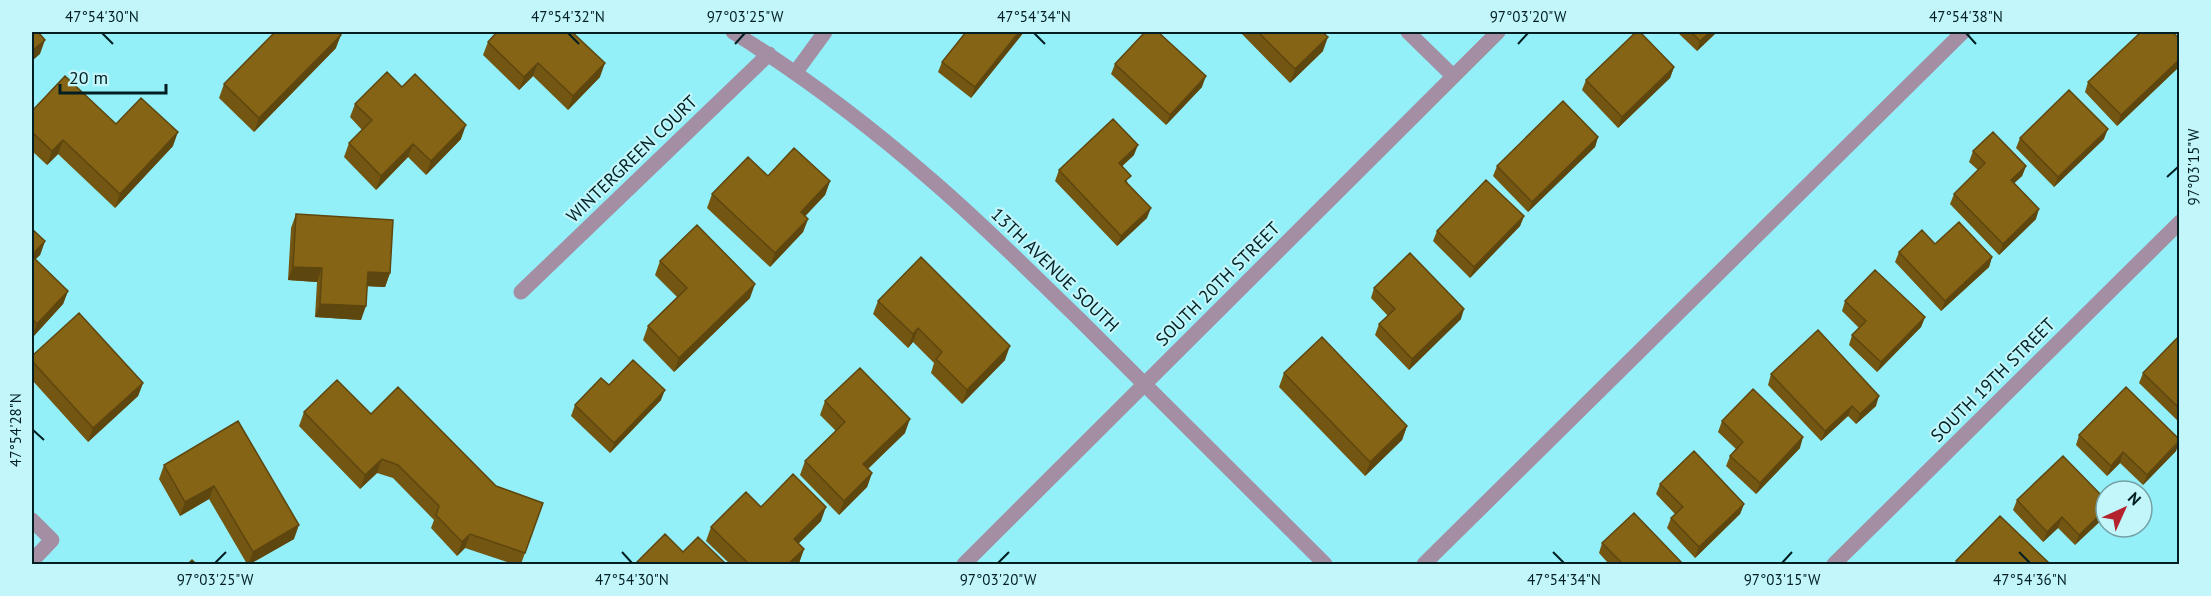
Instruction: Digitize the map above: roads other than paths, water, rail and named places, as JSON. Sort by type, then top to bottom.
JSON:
[{"type":"street","name":"13TH AVENUE SOUTH","points":[[733,32],[795,73],[930,178],[998,240],[1325,564]]},
{"type":"street","points":[[795,73],[825,32]]},
{"type":"street","points":[[1408,32],[1453,76]]},
{"type":"street","name":"SOUTH 20TH STREET","points":[[964,564],[1498,32]]},
{"type":"street","points":[[1424,564],[1963,32]]},
{"type":"street","name":"WINTERGREEN COURT","points":[[521,292],[769,54]]},
{"type":"street","name":"SOUTH 19TH STREET","points":[[1834,564],[2180,222]]},
{"type":"street","points":[[32,520],[52,540],[32,561]]}]
